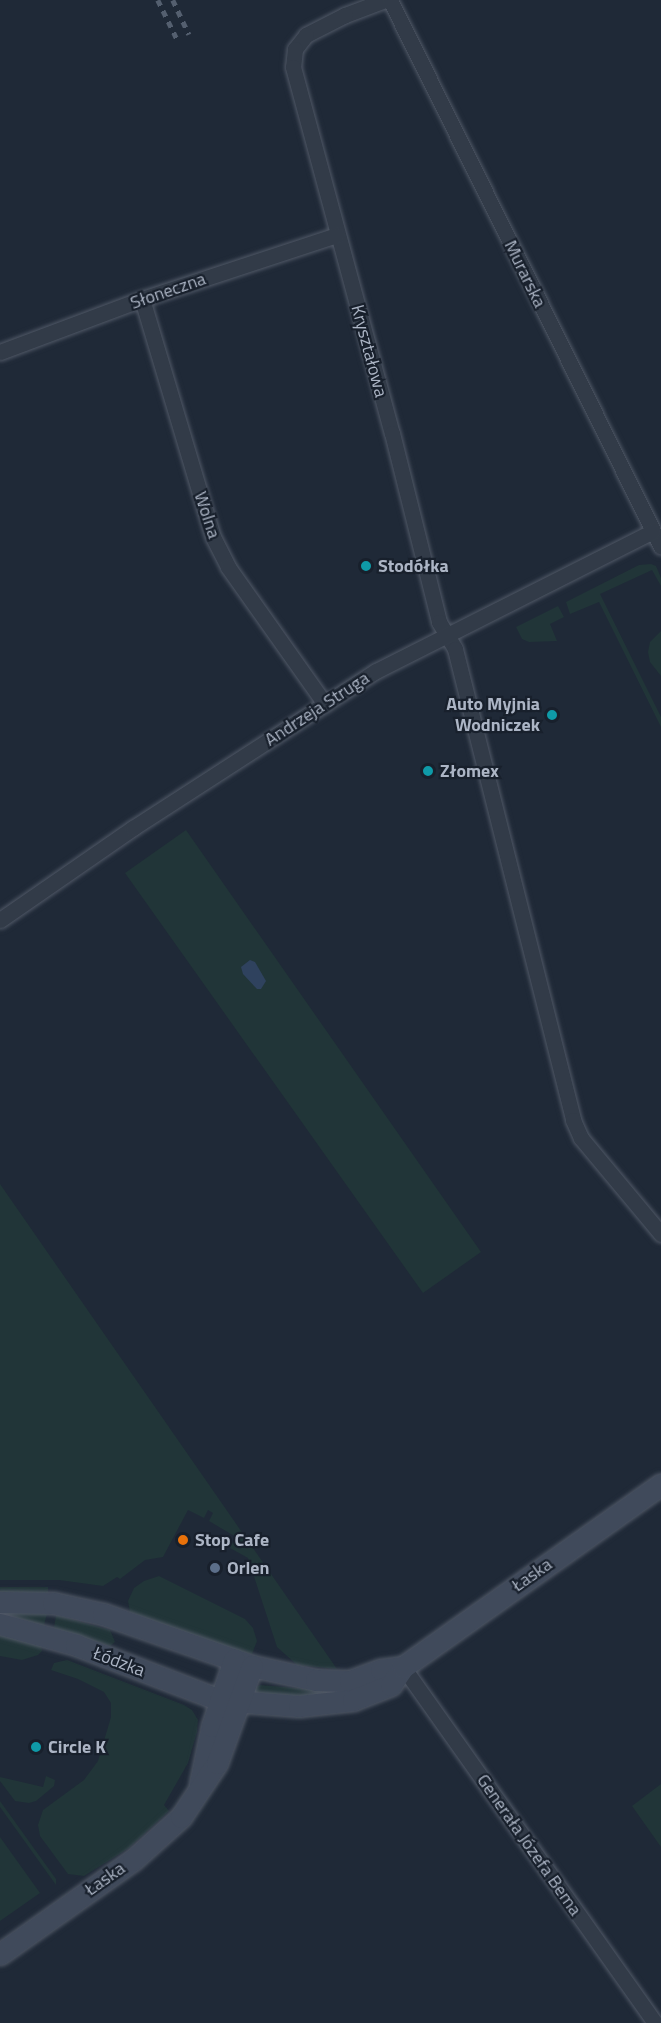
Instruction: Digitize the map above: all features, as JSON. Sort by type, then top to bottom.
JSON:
[{"type":"main road","name":"Łaska","points":[[229,1701],[299,1706],[353,1700],[391,1685],[403,1667],[661,1484]]},
{"type":"main road","points":[[0,1602],[53,1604],[103,1614],[243,1663]]},
{"type":"main road","name":"Łódzka","points":[[0,1624],[66,1642],[229,1701]]},
{"type":"main road","name":"Łaska","points":[[0,1954],[151,1846],[181,1817],[198,1791],[204,1755],[229,1701],[243,1663],[333,1682],[350,1681],[381,1670],[403,1667]]},
{"type":"street","name":"Kryształowa","points":[[385,0],[345,15],[306,34],[295,49],[293,67],[392,433],[439,622],[455,649],[573,1120],[581,1138],[661,1234]]},
{"type":"street","name":"Murarska","points":[[390,0],[661,547]]},
{"type":"street","name":"Słoneczna","points":[[0,352],[142,299],[337,235]]},
{"type":"street","name":"Wolna","points":[[142,299],[213,537],[228,567],[325,704]]},
{"type":"street","name":"Andrzeja Struga","points":[[0,920],[133,828],[376,671],[653,531]]},
{"type":"street","name":"Generała Józefa Bema","points":[[403,1667],[655,2023]]},
{"type":"green space","points":[[639,565],[656,566],[661,578],[661,586],[652,570],[600,594],[661,717],[661,727],[599,602],[570,614],[566,602]]},
{"type":"green space","points":[[558,606],[564,617],[550,624],[557,641],[529,642],[522,639],[516,627]]},
{"type":"green space","points":[[661,631],[661,676],[650,662],[648,652],[650,642]]},
{"type":"green space","points":[[186,830],[481,1252],[423,1293],[125,873]]},
{"type":"green space","points":[[0,1184],[337,1669],[297,1665],[277,1647],[248,1558],[230,1548],[236,1537],[209,1521],[213,1513],[208,1510],[204,1518],[188,1510],[163,1557],[145,1560],[120,1579],[117,1577],[103,1586],[59,1580],[0,1580]]},
{"type":"green space","points":[[159,1576],[245,1619],[253,1628],[257,1641],[252,1654],[225,1648],[130,1612],[128,1601],[134,1588],[144,1581]]},
{"type":"green space","points":[[0,1587],[48,1587],[48,1593],[0,1593]]},
{"type":"green space","points":[[0,1612],[47,1613],[44,1626]]},
{"type":"green space","points":[[56,1615],[110,1630],[115,1642],[110,1646],[54,1629]]},
{"type":"green space","points":[[0,1634],[41,1645],[42,1651],[38,1655],[22,1660],[0,1656]]},
{"type":"green space","points":[[67,1660],[184,1705],[192,1710],[198,1720],[188,1763],[164,1805],[169,1811],[129,1848],[84,1876],[68,1874],[40,1836],[38,1825],[43,1810],[84,1780],[98,1761],[111,1717],[111,1703],[104,1692],[78,1679],[51,1670],[54,1663]]},
{"type":"green space","points":[[260,1685],[319,1690],[372,1686],[302,1698],[253,1692],[254,1688]]},
{"type":"green space","points":[[46,1776],[55,1780],[54,1786],[36,1801],[29,1803],[15,1801],[0,1781],[0,1777],[43,1787]]},
{"type":"green space","points":[[661,1784],[661,1847],[632,1806]]},
{"type":"green space","points":[[0,1801],[56,1879],[56,1885],[0,1807]]},
{"type":"green space","points":[[0,1837],[40,1893],[0,1921]]},
{"type":"water","points":[[250,960],[255,962],[266,981],[261,989],[257,989],[243,974],[241,967]]},
{"type":"railway","points":[[158,0],[177,39]]},
{"type":"railway","points":[[173,0],[189,34]]},
{"type":"place","name":"Stodółka","points":[[366,566]]},
{"type":"place","name":"Auto Myjnia Wodniczek","points":[[552,715]]},
{"type":"place","name":"Złomex","points":[[428,771]]},
{"type":"place","name":"Stop Cafe","points":[[183,1540]]},
{"type":"place","name":"Orlen","points":[[215,1568]]},
{"type":"place","name":"Circle K","points":[[36,1747]]}]
